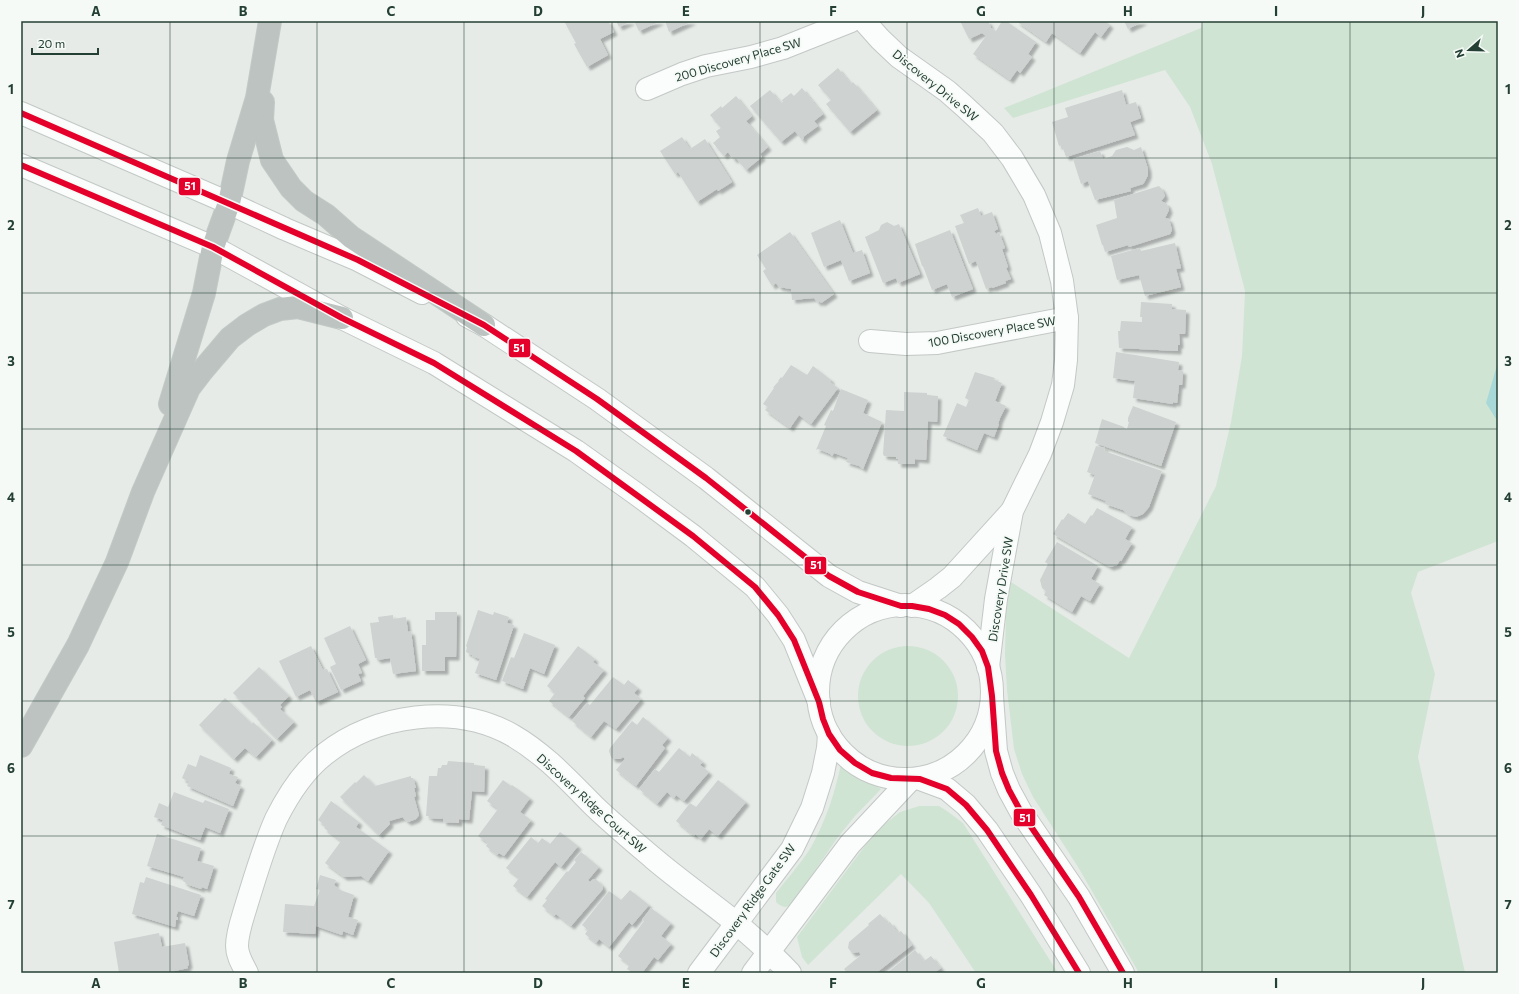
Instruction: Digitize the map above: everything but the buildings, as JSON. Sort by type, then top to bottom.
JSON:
[{"type":"highway","points":[[21,746],[78,645],[117,562],[143,492],[204,293],[213,247],[229,203],[238,161],[257,98],[270,21]]},
{"type":"highway","points":[[270,21],[262,120],[272,160],[281,175],[304,201],[326,216],[351,237],[484,325]]},
{"type":"highway","points":[[143,492],[189,388],[211,359],[230,338],[247,325],[264,315],[280,309],[298,307],[342,318]]},
{"type":"street","name":"200 Discovery Place SW","points":[[647,89],[682,74],[706,66],[751,57],[783,48],[851,21]]},
{"type":"street","name":"Discovery Drive SW","points":[[864,21],[899,57],[947,92],[993,133],[1012,158],[1034,195],[1050,233],[1062,281],[1067,318],[1066,360],[1062,386],[1052,422],[1040,454],[1012,511],[996,599],[988,667]]},
{"type":"street","points":[[21,114],[82,139],[358,260],[484,325],[597,399],[706,478],[829,576],[858,592],[907,606],[929,609],[945,615],[959,624],[979,646],[988,667],[992,696],[996,751],[1002,773],[1009,790],[1020,812],[1079,897],[1123,973]]},
{"type":"street","points":[[21,165],[213,247],[342,318],[434,363],[576,451],[693,536],[755,587],[778,615],[794,640],[819,702],[823,719],[829,734],[840,750],[855,763],[872,773],[891,778],[915,779],[947,789],[966,805],[987,830],[1031,895],[1079,973]]},
{"type":"street","name":"100 Discovery Place SW","points":[[870,341],[906,344],[937,343],[1067,318]]},
{"type":"street","name":"Discovery Drive SW","points":[[907,606],[938,588],[952,577],[1012,511]]},
{"type":"street","points":[[819,702],[819,682],[824,662],[833,644],[846,629],[862,617],[881,609],[907,606]]},
{"type":"street","points":[[753,973],[850,844],[915,779],[948,769],[971,750],[986,725],[992,696]]},
{"type":"street","name":"Discovery Ridge Court SW","points":[[246,973],[238,955],[237,947],[240,926],[264,848],[282,808],[302,776],[312,765],[341,742],[372,728],[407,719],[435,716],[478,722],[512,735],[546,759],[560,771],[600,812],[657,862],[737,923],[790,973]]},
{"type":"street","name":"Discovery Ridge Gate SW","points":[[699,973],[792,848],[812,808],[823,773],[829,734]]},
{"type":"green space","points":[[1203,21],[1498,21],[1498,541],[1418,572],[1411,593],[1435,674],[1418,757],[1465,973],[1139,973],[1078,867],[1033,797],[1022,774],[1014,749],[1007,690],[1005,655],[1006,612],[1011,582],[1129,658],[1216,486],[1231,422],[1242,356],[1245,291],[1212,164],[1190,107],[1165,70],[1013,118],[1004,108],[1201,28]]},
{"type":"green space","points":[[908,646],[927,650],[944,660],[954,677],[958,696],[954,715],[944,732],[927,742],[908,746],[889,742],[872,732],[862,715],[858,696],[862,677],[872,660],[889,650]]},
{"type":"green space","points":[[841,764],[854,774],[881,789],[855,816],[838,837],[792,904],[786,907],[782,906],[776,902],[776,893],[810,849],[829,808]]},
{"type":"green space","points":[[919,806],[939,806],[963,823],[1058,973],[976,973],[929,903],[901,874],[808,965],[802,957],[797,937],[876,831],[900,812]]},
{"type":"water","points":[[1498,362],[1498,422],[1486,403]]},
{"type":"transit line","name":"51","points":[[21,113],[358,260],[484,325],[597,399],[706,478],[829,576],[858,592],[901,606],[929,609],[945,615],[959,624],[972,637],[982,651],[988,667],[992,696],[996,751],[1002,773],[1009,790],[1021,812],[1079,897],[1123,973]]},
{"type":"transit line","name":"51","points":[[21,165],[213,247],[342,318],[434,363],[576,451],[693,536],[755,587],[778,615],[794,640],[819,702],[823,719],[829,734],[840,750],[855,763],[872,773],[891,778],[920,779],[947,789],[966,805],[987,830],[1031,895],[1079,973]]}]
